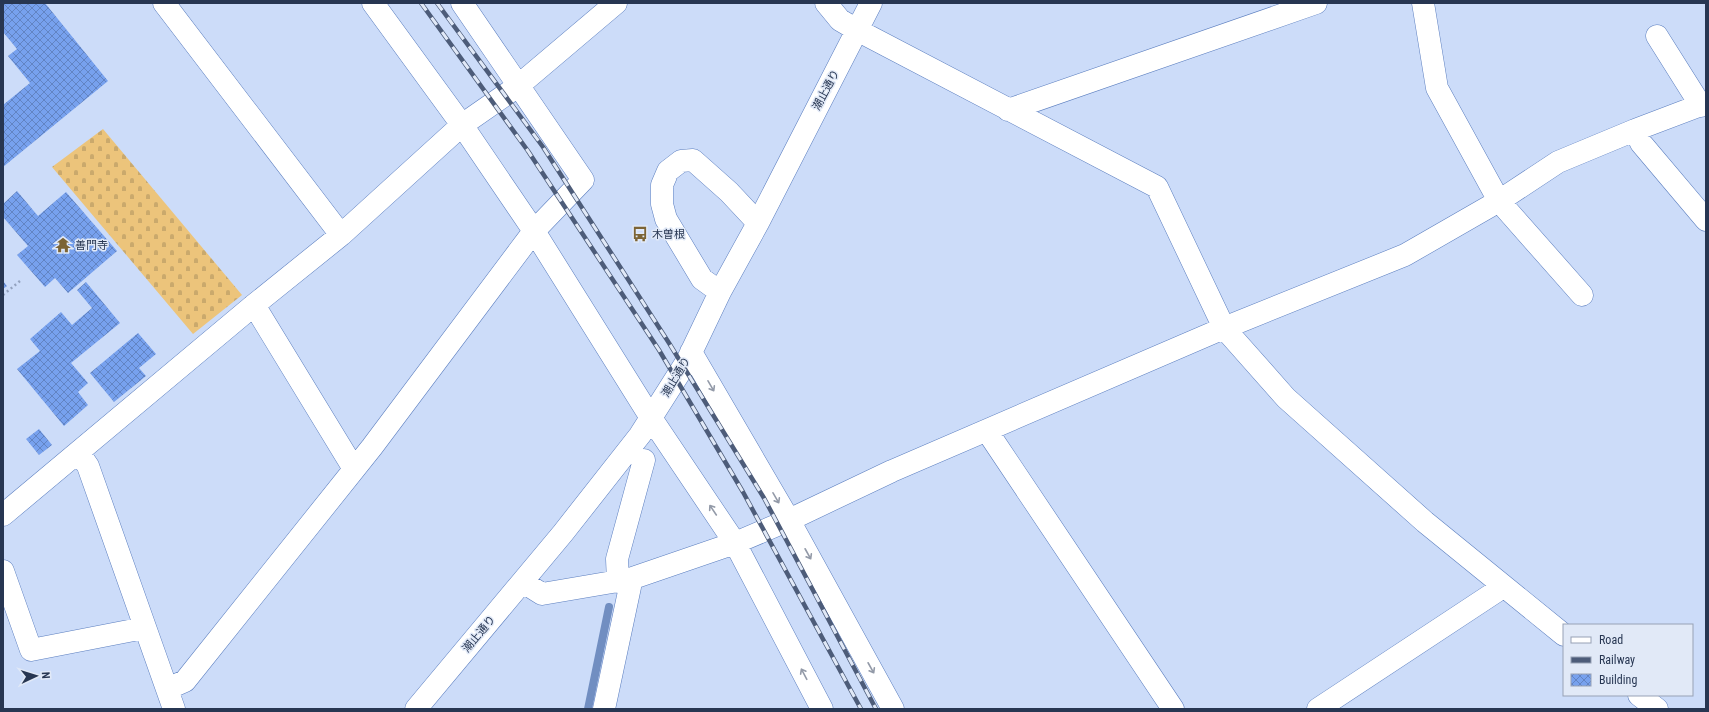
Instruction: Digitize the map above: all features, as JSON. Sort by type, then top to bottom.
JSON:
[{"type":"street","points":[[164,3],[341,235]]},
{"type":"street","points":[[374,3],[462,125],[534,231],[651,418],[735,543],[822,709]]},
{"type":"street","points":[[167,689],[185,681],[354,469],[534,231],[583,180],[462,3]]},
{"type":"street","points":[[3,515],[79,453],[254,305],[341,235],[462,125],[518,86],[616,3]]},
{"type":"street","points":[[826,3],[840,20],[857,30],[1157,187],[1224,328],[1286,398],[1425,522],[1503,587],[1563,634]]},
{"type":"street","name":"潮止通り","points":[[421,707],[640,435],[651,418],[691,352],[720,292],[758,223],[870,3]]},
{"type":"street","points":[[1008,110],[1316,3]]},
{"type":"street","points":[[1423,3],[1437,88],[1499,201],[1582,295]]},
{"type":"street","points":[[523,582],[542,594],[624,581],[735,543],[789,520],[892,471],[1224,328],[1405,255],[1499,201],[1558,162],[1703,104],[1657,36]]},
{"type":"street","points":[[1635,130],[1641,143],[1706,220]]},
{"type":"street","points":[[720,292],[702,279],[666,219],[662,204],[662,184],[668,171],[681,161],[693,160],[729,192],[758,223]]},
{"type":"street","points":[[254,305],[354,469]]},
{"type":"street","points":[[691,352],[789,520],[893,709]]},
{"type":"street","points":[[987,431],[1173,709]]},
{"type":"street","points":[[79,453],[88,466],[144,628],[174,709]]},
{"type":"street","points":[[604,709],[630,587],[624,581],[617,559],[644,460]]},
{"type":"street","points":[[3,571],[31,650],[144,628]]},
{"type":"street","points":[[1318,709],[1503,587]]},
{"type":"street","points":[[1640,696],[1657,709]]},
{"type":"path","points":[[3,295],[20,281]]},
{"type":"green space","points":[[103,129],[242,295],[193,334],[52,167]]},
{"type":"building","points":[[3,3],[45,3],[108,81],[3,167],[3,105],[30,83],[8,56],[17,49],[3,32]]},
{"type":"building","points":[[17,191],[38,216],[66,192],[117,251],[68,293],[55,278],[45,287],[17,255],[28,246],[3,217],[3,204]]},
{"type":"building","points":[[3,281],[7,286],[3,289]]},
{"type":"building","points":[[86,282],[120,323],[71,363],[88,383],[78,392],[88,405],[64,426],[17,369],[40,351],[30,339],[61,312],[72,325],[92,308],[77,290]]},
{"type":"building","points":[[138,333],[156,354],[139,368],[146,376],[114,402],[90,373]]},
{"type":"building","points":[[39,429],[52,445],[39,455],[26,439]]},
{"type":"waterway","points":[[588,709],[609,607]]},
{"type":"railway","points":[[421,3],[528,151],[659,350],[743,492],[861,709]]},
{"type":"railway","points":[[437,3],[543,147],[669,343],[764,498],[876,709]]},
{"type":"place","name":"木曽根","points":[[640,234]]},
{"type":"place","name":"善門寺","points":[[63,245]]}]
